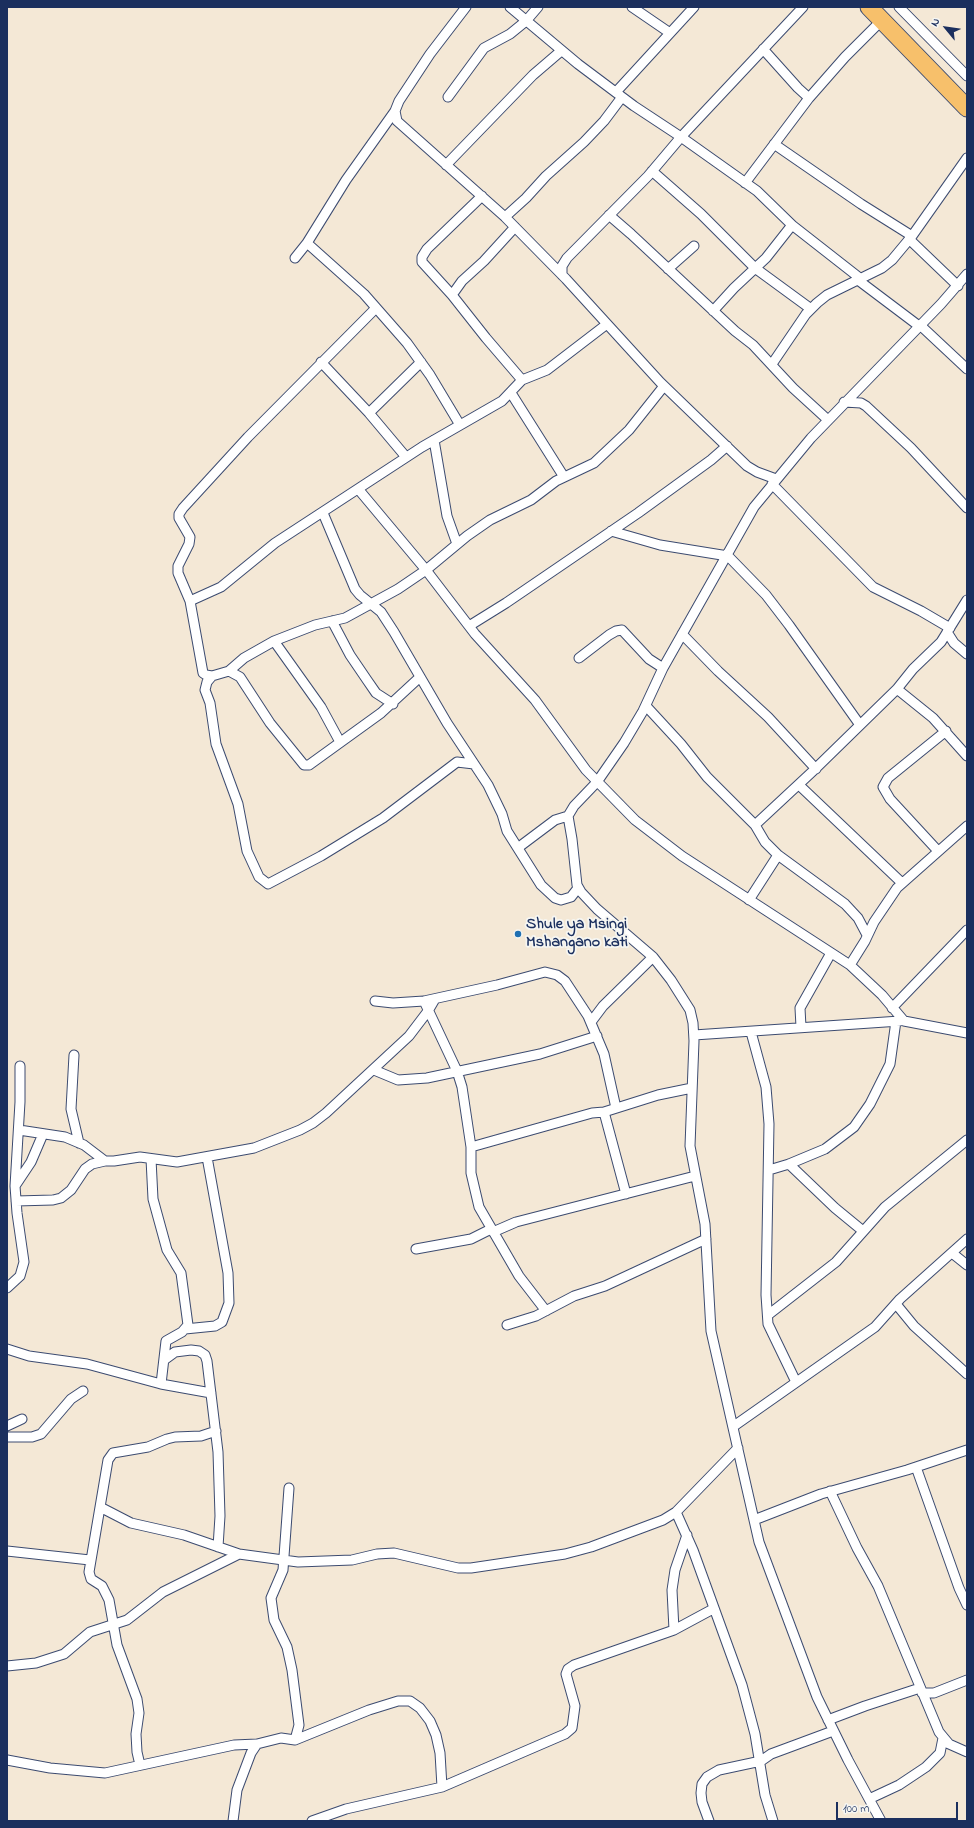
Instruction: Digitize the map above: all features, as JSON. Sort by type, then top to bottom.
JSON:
[{"type":"highway","points":[[869,7],[967,108]]},
{"type":"street","points":[[295,258],[307,243],[346,180],[396,111],[400,101],[430,54],[466,7]]},
{"type":"street","points":[[510,7],[561,51],[770,202],[792,225],[859,280],[919,326],[967,369]]},
{"type":"street","points":[[448,97],[484,48],[510,34],[526,21],[538,7]]},
{"type":"street","points":[[632,7],[670,33]]},
{"type":"street","points":[[506,218],[546,176],[584,142],[604,121],[619,94],[670,33],[694,7]]},
{"type":"street","points":[[562,275],[564,263],[652,171],[681,137],[803,7]]},
{"type":"street","points":[[899,7],[909,11],[967,76]]},
{"type":"street","points":[[744,183],[809,98],[845,56],[882,20]]},
{"type":"street","points":[[763,49],[809,98]]},
{"type":"street","points":[[446,165],[533,75],[561,51]]},
{"type":"street","points":[[396,111],[398,121],[401,126],[506,218],[562,275],[664,386],[747,466],[774,481],[873,587],[921,611],[948,630],[954,643],[967,654]]},
{"type":"street","points":[[774,144],[910,237],[958,286]]},
{"type":"street","points":[[772,364],[811,309],[827,295],[882,268],[892,260],[967,158]]},
{"type":"street","points":[[652,171],[695,209],[755,268],[811,309]]},
{"type":"street","points":[[482,196],[427,249],[422,257],[422,262],[452,295],[482,334],[522,380]]},
{"type":"street","points":[[609,215],[772,364],[793,388],[828,420]]},
{"type":"street","points":[[713,310],[766,258],[792,225]]},
{"type":"street","points":[[452,295],[462,281],[488,258],[515,227]]},
{"type":"street","points":[[307,243],[364,294],[407,344],[421,362],[460,426]]},
{"type":"street","points":[[668,269],[694,246]]},
{"type":"street","points":[[881,1821],[817,1697],[759,1542],[734,1426],[715,1353],[711,1331],[705,1224],[690,1146],[694,1034],[690,1010],[671,980],[653,957],[593,905],[578,888],[568,816],[574,806],[597,782],[624,743],[646,706],[663,668],[728,556],[754,507],[774,481],[844,402],[958,286],[967,274]]},
{"type":"street","points":[[376,308],[248,437],[179,514],[179,518],[190,537],[189,544],[178,566],[178,573],[190,600],[201,669],[204,674],[212,676],[230,671],[244,658],[274,641],[293,632],[345,618],[398,589],[426,570],[490,520],[531,500],[564,477],[578,472],[594,463],[629,430],[664,386]]},
{"type":"street","points":[[190,600],[221,587],[249,566],[268,548],[406,457],[483,414],[502,401],[522,380],[547,370],[607,324]]},
{"type":"street","points":[[321,362],[369,412],[406,457]]},
{"type":"street","points":[[369,412],[421,362]]},
{"type":"street","points":[[860,386],[866,406]]},
{"type":"street","points":[[511,393],[564,477]]},
{"type":"street","points":[[844,402],[861,403],[866,406],[902,439],[967,508]]},
{"type":"street","points":[[434,440],[447,516],[458,544]]},
{"type":"street","points":[[469,626],[506,603],[611,531],[705,464],[726,446]]},
{"type":"street","points":[[358,490],[426,570],[469,626],[535,700],[569,749],[597,782],[635,820],[682,856],[850,965],[882,995],[900,1021],[890,1064],[870,1104],[854,1127],[836,1142],[789,1164],[769,1170]]},
{"type":"street","points":[[323,513],[354,589],[381,612],[488,785],[502,814],[508,831],[519,847],[540,885],[555,898],[566,900],[578,888]]},
{"type":"street","points":[[611,531],[660,545],[728,556],[771,601],[860,725]]},
{"type":"street","points":[[755,825],[816,769],[897,689],[913,669],[941,642],[967,600]]},
{"type":"street","points":[[332,621],[350,655],[376,693],[393,704]]},
{"type":"street","points":[[579,658],[608,635],[622,630],[649,659],[663,668]]},
{"type":"street","points":[[682,634],[718,671],[768,717],[816,769]]},
{"type":"street","points":[[274,641],[321,707],[340,742]]},
{"type":"street","points":[[230,671],[240,678],[270,723],[300,762],[309,765],[393,704],[420,677]]},
{"type":"street","points":[[212,676],[207,682],[205,690],[216,744],[238,804],[247,851],[259,877],[268,884],[321,856],[383,818],[457,762],[474,764]]},
{"type":"street","points":[[897,689],[933,718],[967,756]]},
{"type":"street","points":[[646,706],[681,744],[707,777],[755,825],[765,842],[778,855],[845,904],[858,918],[867,935]]},
{"type":"street","points":[[938,851],[890,799],[882,787],[888,778],[946,731]]},
{"type":"street","points":[[798,785],[902,883]]},
{"type":"street","points":[[519,847],[556,820],[568,816]]},
{"type":"street","points":[[850,965],[887,901],[902,883],[967,826]]},
{"type":"street","points":[[749,900],[778,855]]},
{"type":"street","points":[[892,1008],[967,930]]},
{"type":"street","points":[[801,1027],[800,1008],[831,953]]},
{"type":"street","points":[[591,1022],[603,1006],[653,957]]},
{"type":"street","points":[[375,1001],[393,1004],[424,1001],[497,985],[545,972],[557,975],[565,981],[591,1022],[604,1054],[616,1108]]},
{"type":"street","points":[[16,1201],[53,1200],[62,1198],[71,1190],[85,1169],[92,1164],[104,1160],[114,1161],[140,1157],[177,1162],[207,1157],[254,1148],[313,1123],[374,1070],[409,1036],[428,1011],[434,999]]},
{"type":"street","points":[[424,1001],[457,1071],[462,1087],[471,1147],[474,1191],[479,1207],[519,1276],[546,1311]]},
{"type":"street","points":[[694,1034],[751,1032],[801,1027],[900,1021],[932,1025],[967,1033]]},
{"type":"street","points":[[751,1032],[766,1087],[769,1124],[766,1288],[768,1324],[796,1382]]},
{"type":"street","points":[[374,1070],[387,1076],[407,1081],[540,1054],[597,1036]]},
{"type":"street","points":[[74,1055],[71,1110],[79,1143]]},
{"type":"street","points":[[7,1288],[20,1276],[24,1262],[15,1186],[20,1066]]},
{"type":"street","points":[[471,1147],[592,1113],[604,1112],[692,1088]]},
{"type":"street","points":[[604,1112],[626,1194]]},
{"type":"street","points":[[18,1130],[65,1137],[79,1143],[104,1160]]},
{"type":"street","points":[[15,1186],[31,1162],[43,1134]]},
{"type":"street","points":[[768,1315],[836,1262],[885,1208],[967,1140]]},
{"type":"street","points":[[161,1384],[168,1339],[186,1329],[215,1326],[222,1322],[229,1303],[228,1273],[207,1157]]},
{"type":"street","points":[[151,1159],[153,1199],[167,1250],[181,1272],[188,1325],[186,1329]]},
{"type":"street","points":[[789,1164],[835,1208],[863,1231]]},
{"type":"street","points":[[416,1249],[471,1238],[516,1222],[695,1176]]},
{"type":"street","points":[[507,1325],[546,1311],[574,1296],[605,1286],[706,1239]]},
{"type":"street","points":[[734,1426],[875,1327],[913,1286],[952,1254],[967,1239]]},
{"type":"street","points":[[952,1254],[967,1264]]},
{"type":"street","points":[[896,1304],[914,1326],[967,1374]]},
{"type":"street","points":[[7,1349],[29,1356],[87,1364],[161,1384],[211,1393]]},
{"type":"street","points":[[164,1360],[182,1350],[199,1351],[205,1355],[216,1431],[220,1516],[218,1547]]},
{"type":"street","points":[[7,1437],[32,1436],[41,1434],[71,1399],[83,1391]]},
{"type":"street","points":[[7,1426],[22,1419]]},
{"type":"street","points":[[140,1765],[137,1752],[136,1734],[139,1713],[137,1699],[117,1645],[106,1591],[102,1586],[91,1579],[89,1572],[110,1455],[148,1447],[175,1437],[201,1436],[216,1431]]},
{"type":"street","points":[[100,1507],[131,1523],[184,1535],[239,1554],[298,1562],[352,1560],[377,1554],[394,1553],[458,1568],[471,1568],[542,1558],[591,1547],[663,1520],[676,1512],[738,1448]]},
{"type":"street","points":[[754,1520],[830,1492],[916,1467],[967,1450]]},
{"type":"street","points":[[916,1467],[939,1528],[959,1588],[967,1605]]},
{"type":"street","points":[[289,1488],[283,1570],[272,1593],[271,1604],[274,1620],[286,1647],[292,1670],[299,1725],[295,1740]]},
{"type":"street","points":[[830,1492],[857,1548],[878,1586],[921,1690],[943,1738],[949,1744],[967,1752]]},
{"type":"street","points":[[676,1512],[687,1535],[711,1597],[713,1609],[742,1685],[761,1761],[765,1795],[773,1821]]},
{"type":"street","points":[[674,1630],[672,1590],[675,1570],[687,1535]]},
{"type":"street","points":[[7,1552],[90,1560]]},
{"type":"street","points":[[7,1666],[36,1663],[64,1654],[90,1632],[126,1620],[163,1592],[239,1554]]},
{"type":"street","points":[[312,1821],[346,1809],[442,1787],[565,1734],[572,1728],[575,1712],[575,1706],[566,1674],[568,1669],[574,1665],[674,1630],[713,1609]]},
{"type":"street","points":[[828,1720],[864,1706],[921,1690],[934,1693],[967,1680]]},
{"type":"street","points":[[7,1760],[50,1768],[105,1773],[118,1772],[140,1765],[234,1745],[257,1744],[281,1738],[295,1740],[379,1707],[398,1701],[410,1701],[420,1708],[430,1721],[436,1735],[440,1753],[442,1787]]},
{"type":"street","points":[[708,1821],[702,1802],[701,1793],[702,1784],[707,1777],[719,1770],[761,1761],[771,1754],[834,1731]]},
{"type":"street","points":[[869,1799],[900,1785],[926,1767],[940,1753],[943,1738]]},
{"type":"street","points":[[233,1821],[237,1790],[251,1753],[257,1744]]},
{"type":"place","name":"Shule ya Msingi Mshangano kati","points":[[518,934]]}]
